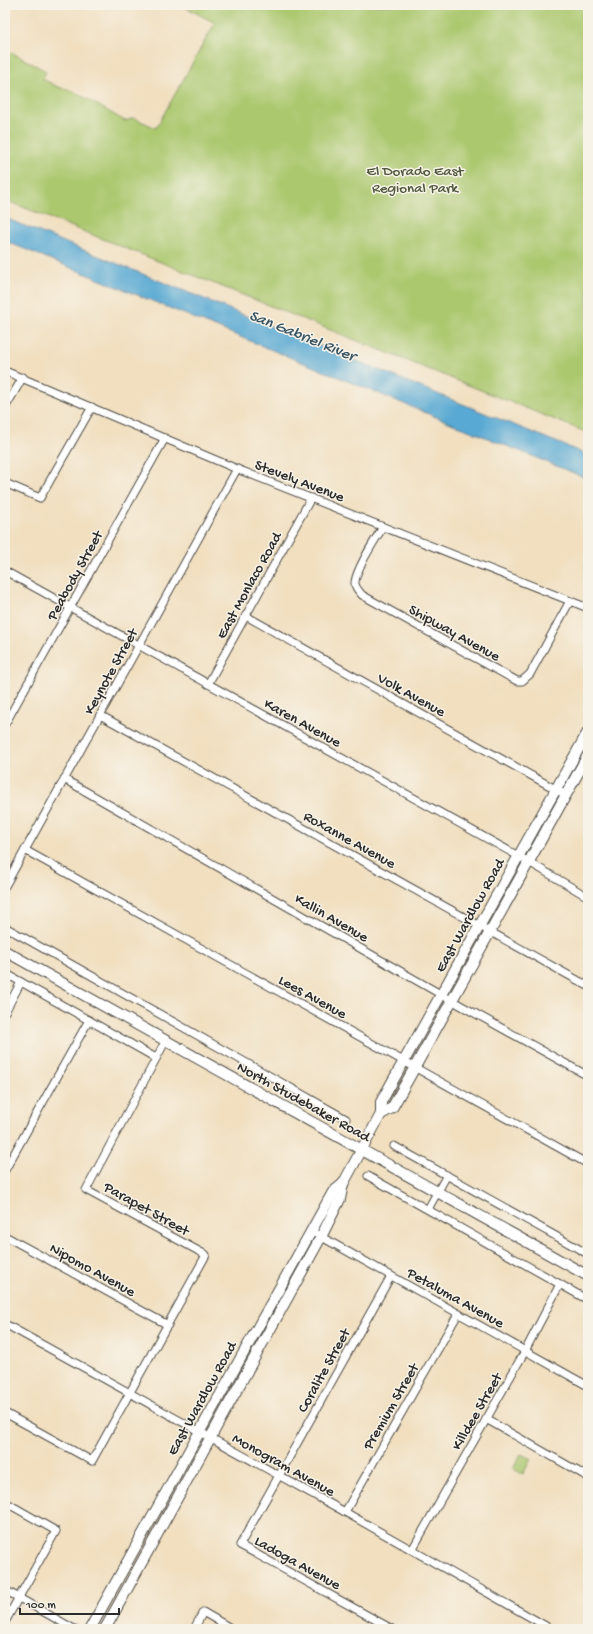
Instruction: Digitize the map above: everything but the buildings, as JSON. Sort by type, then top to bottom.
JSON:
[{"type":"main road","name":"East Wardlow Road","points":[[105,1629],[321,1237],[340,1199],[343,1184],[381,1114],[382,1102],[588,732]]},
{"type":"main road","name":"East Wardlow Road","points":[[381,1114],[392,1108],[588,755]]},
{"type":"main road","name":"North Studebaker Road","points":[[5,951],[588,1276]]},
{"type":"main road","name":"East Wardlow Road","points":[[90,1629],[332,1192],[343,1184]]},
{"type":"street","name":"Stevely Avenue","points":[[5,371],[23,377],[237,469],[588,608]]},
{"type":"street","points":[[5,408],[23,377]]},
{"type":"street","points":[[5,483],[40,498],[92,407]]},
{"type":"street","name":"Peabody Street","points":[[5,724],[165,438]]},
{"type":"street","name":"Keynote Street","points":[[5,886],[237,469]]},
{"type":"street","name":"East Monlaco Road","points":[[208,684],[311,498]]},
{"type":"street","name":"Shipway Avenue","points":[[383,526],[358,571],[355,585],[362,595],[517,681],[522,681],[530,674],[570,601]]},
{"type":"street","name":"Karen Avenue","points":[[5,571],[528,862],[588,897]]},
{"type":"street","name":"Volk Avenue","points":[[246,616],[566,795]]},
{"type":"street","name":"Roxanne Avenue","points":[[100,715],[588,986]]},
{"type":"street","name":"Kallin Avenue","points":[[64,780],[442,995],[588,1076]]},
{"type":"street","name":"Lees Avenue","points":[[25,850],[588,1164]]},
{"type":"street","name":"North Studebaker Road","points":[[5,927],[346,1119]]},
{"type":"street","points":[[5,973],[156,1058]]},
{"type":"street","points":[[5,1012],[21,982]]},
{"type":"street","points":[[5,1170],[89,1020]]},
{"type":"street","name":"Parapet Street","points":[[131,1393],[206,1255],[86,1190],[166,1040]]},
{"type":"street","points":[[394,1146],[588,1254]]},
{"type":"street","points":[[428,1209],[447,1175]]},
{"type":"street","points":[[368,1176],[588,1300]]},
{"type":"street","name":"Petaluma Avenue","points":[[311,1231],[588,1386]]},
{"type":"street","name":"Nipomo Avenue","points":[[5,1236],[168,1325]]},
{"type":"street","name":"Coralite Street","points":[[278,1476],[391,1276]]},
{"type":"street","name":"Killdee Street","points":[[412,1550],[525,1351],[560,1284]]},
{"type":"street","name":"Premium Street","points":[[345,1512],[458,1314]]},
{"type":"street","name":"Monogram Avenue","points":[[5,1324],[345,1512],[551,1629]]},
{"type":"street","points":[[5,1413],[92,1461],[131,1393]]},
{"type":"street","points":[[486,1419],[588,1477]]},
{"type":"street","name":"Ladoga Avenue","points":[[278,1476],[240,1545],[392,1629]]},
{"type":"street","points":[[5,1502],[56,1531],[5,1622]]},
{"type":"street","points":[[5,1590],[74,1629]]},
{"type":"street","points":[[194,1629],[203,1612],[232,1629]]},
{"type":"green space","name":"El Dorado East Regional Park","points":[[181,5],[588,5],[588,433],[5,200],[5,49],[46,71],[43,79],[58,87],[73,91],[125,121],[134,118],[156,128],[215,23]]},
{"type":"green space","points":[[521,1454],[531,1459],[523,1474],[513,1469]]},
{"type":"water","name":"San Gabriel River","points":[[5,218],[588,455],[588,479],[5,241]]}]
